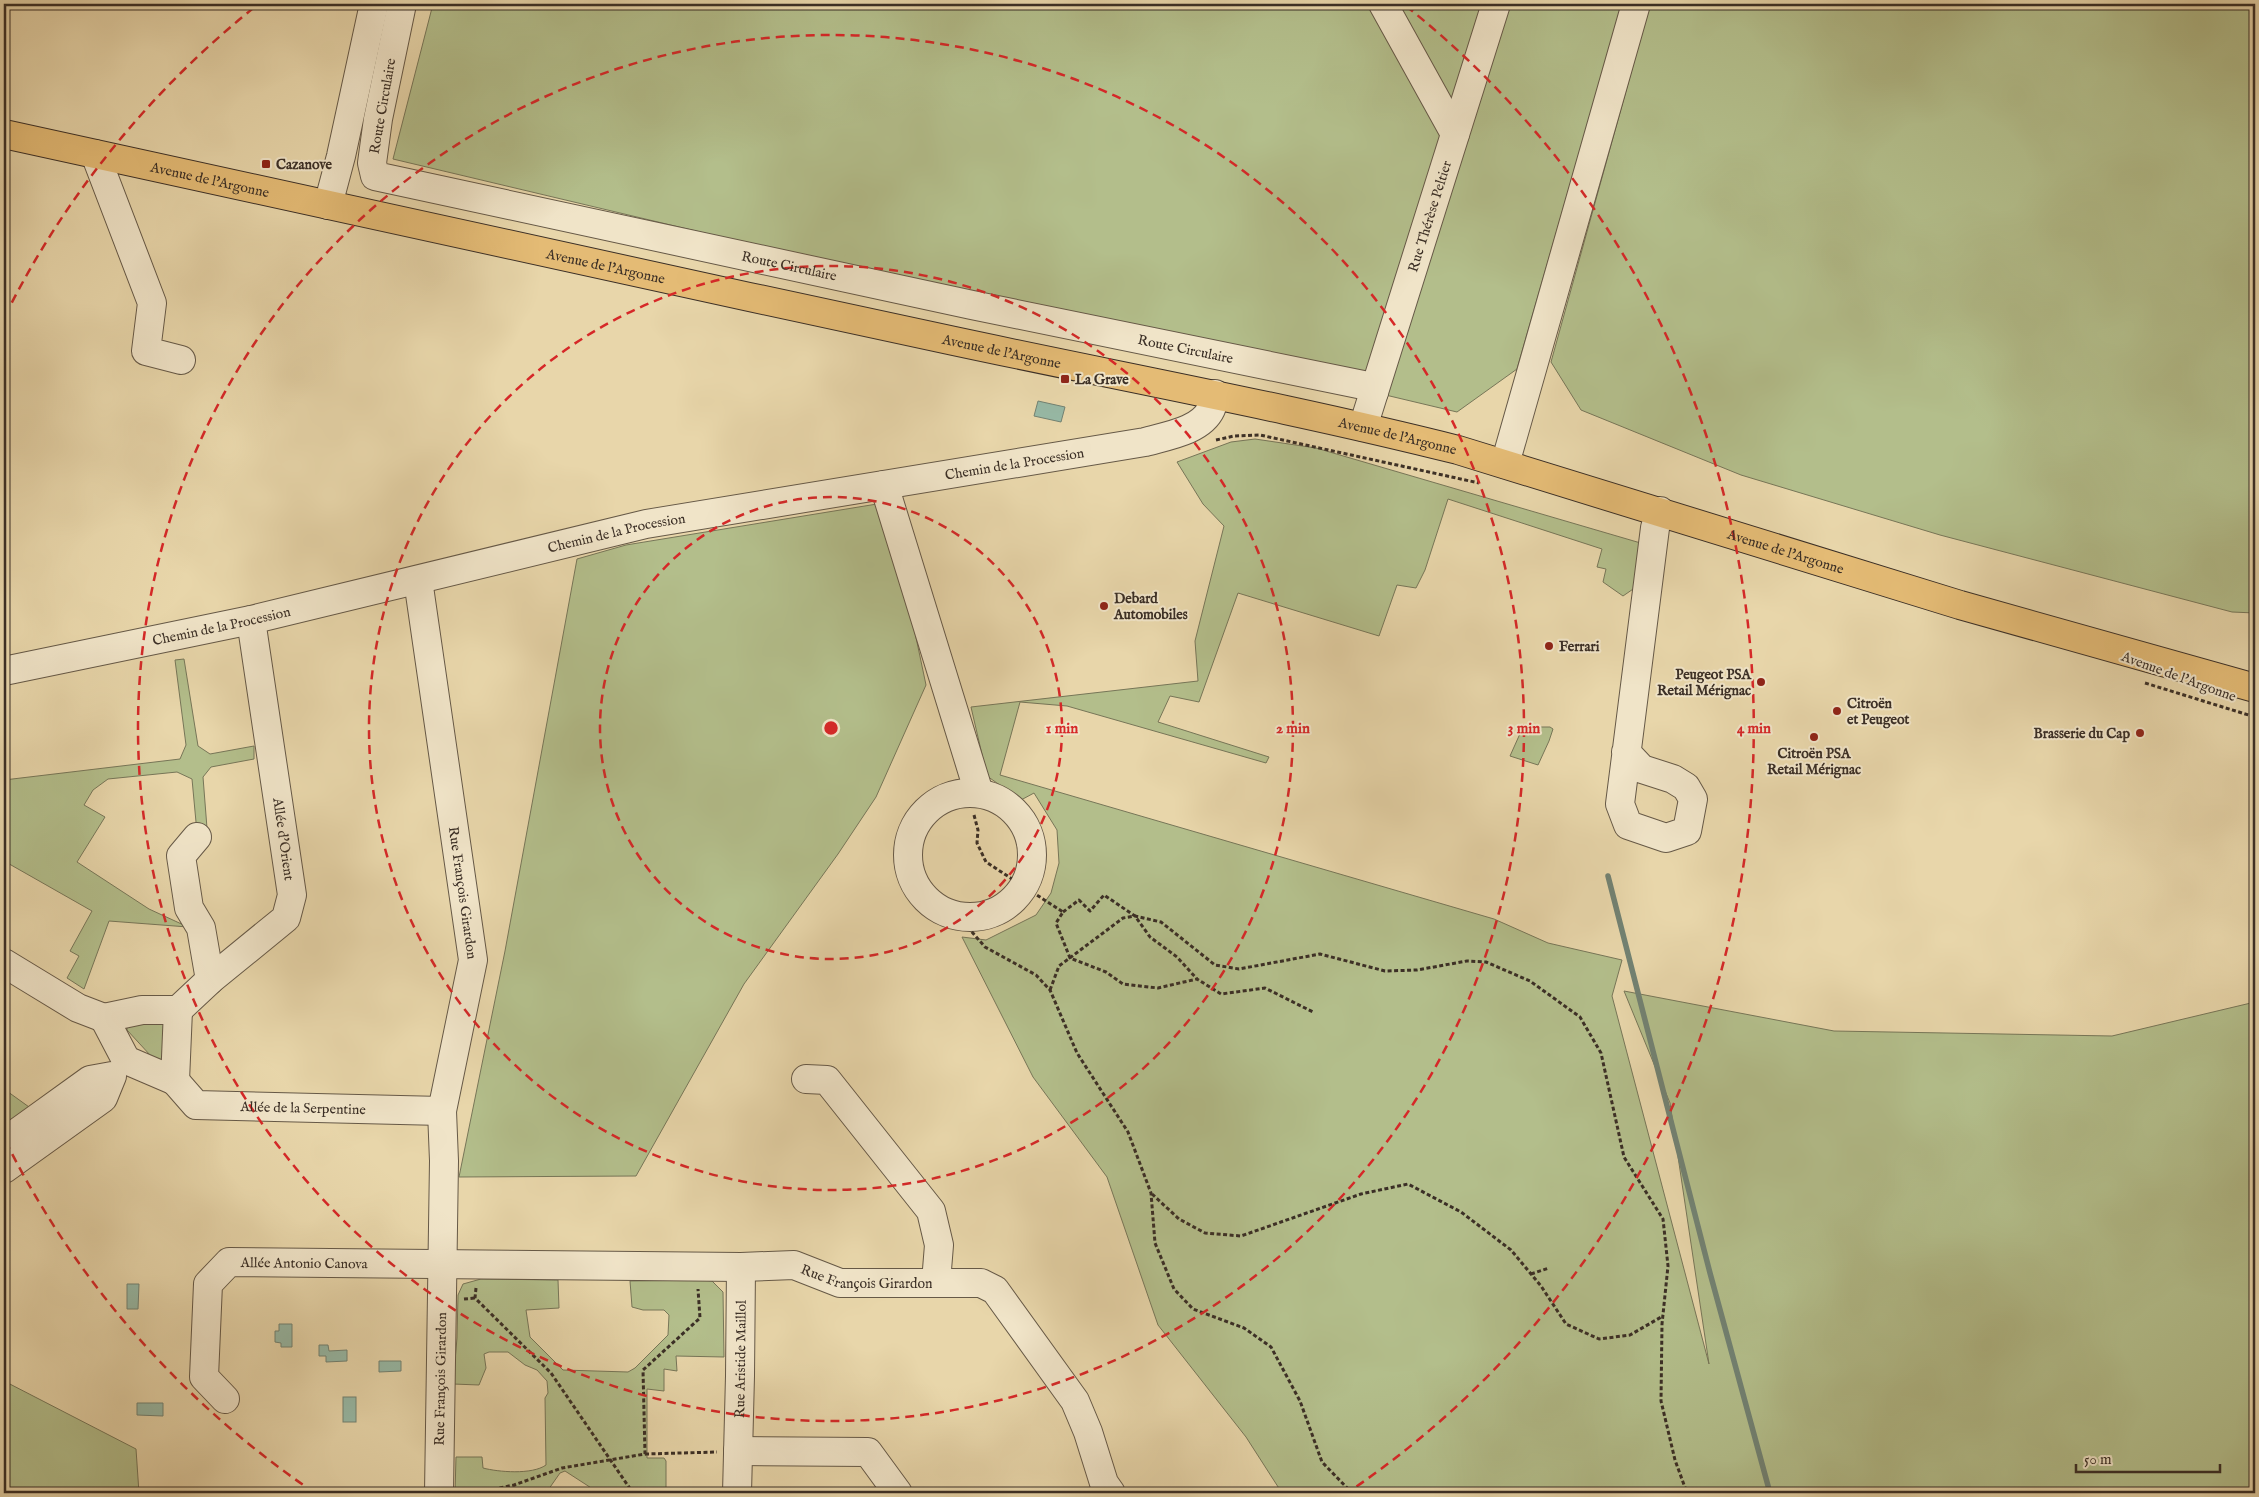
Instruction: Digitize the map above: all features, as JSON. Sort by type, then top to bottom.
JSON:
[{"type":"main road","name":"Avenue de l'Argonne","points":[[4,134],[960,342],[1215,394],[1458,450],[1960,605],[2255,688]]},
{"type":"main road","name":"Avenue de l'Argonne","points":[[2074,637],[2200,685],[2255,703]]},
{"type":"main road","points":[[2123,651],[2255,670]]},
{"type":"street","points":[[328,205],[341,156],[374,4]]},
{"type":"street","name":"Route Circulaire","points":[[402,4],[378,119],[372,163],[375,176],[972,305],[1368,386],[1374,392]]},
{"type":"street","points":[[1383,4],[1455,134]]},
{"type":"street","name":"Rue Thérèse Peltier","points":[[1363,427],[1496,4]]},
{"type":"street","points":[[1505,464],[1636,4]]},
{"type":"street","points":[[95,154],[152,303],[146,351],[181,360]]},
{"type":"street","name":"Chemin de la Procession","points":[[4,671],[251,620],[646,524],[1145,442],[1191,427],[1203,420],[1211,409],[1215,394]]},
{"type":"street","points":[[884,485],[979,793]]},
{"type":"street","points":[[1626,752],[1655,528],[1660,511]]},
{"type":"street","name":"Rue François Girardon","points":[[418,580],[473,960],[442,1112],[439,1493]]},
{"type":"street","name":"Allée d'Orient","points":[[178,1010],[210,980],[286,918],[292,895],[251,620]]},
{"type":"street","points":[[979,793],[998,798],[1014,810],[1026,826],[1032,845],[1032,865],[1024,888],[1014,900],[998,912],[979,917],[959,917],[939,910],[922,896],[912,877],[907,856],[910,835],[921,816],[937,801],[957,794],[979,793]]},
{"type":"street","points":[[198,838],[181,856],[189,908],[201,928],[210,980]]},
{"type":"street","points":[[4,963],[78,1008],[104,1018],[142,1010],[178,1010],[175,1081],[119,1068],[90,1080],[4,1142]]},
{"type":"street","points":[[4,1169],[103,1098],[119,1068],[104,1018]]},
{"type":"street","points":[[806,1079],[828,1080],[931,1211],[939,1244],[936,1282]]},
{"type":"street","name":"Allée de la Serpentine","points":[[175,1081],[196,1105],[442,1112]]},
{"type":"street","name":"Allée Antonio Canova","points":[[225,1399],[204,1377],[208,1284],[229,1262],[442,1264]]},
{"type":"street","name":"Rue François Girardon","points":[[442,1264],[741,1267],[794,1265],[840,1283],[981,1283],[995,1290],[1075,1402],[1088,1432],[1104,1483],[1111,1493]]},
{"type":"street","name":"Rue Aristide Maillol","points":[[737,1493],[741,1267]]},
{"type":"street","points":[[738,1451],[868,1452],[898,1493]]},
{"type":"path","points":[[979,793],[973,810],[978,830],[977,843],[986,862],[1063,912]]},
{"type":"path","points":[[1197,979],[1158,988],[1123,984],[1106,972],[1070,958],[1056,923],[1063,912],[1079,900],[1090,911],[1104,896],[1135,916],[1161,922],[1215,965],[1239,969],[1320,954],[1385,971],[1417,970],[1467,961],[1486,962],[1530,981],[1580,1017],[1601,1053],[1624,1157],[1663,1219],[1668,1266],[1663,1316],[1661,1401],[1675,1460],[1687,1493]]},
{"type":"path","points":[[1050,990],[1059,966],[1123,918],[1135,916]]},
{"type":"path","points":[[1135,916],[1150,937],[1177,957],[1197,979],[1221,994],[1265,988],[1313,1012]]},
{"type":"path","points":[[959,917],[985,947],[1036,975],[1050,990],[1077,1053],[1128,1132],[1151,1193],[1155,1243],[1174,1289],[1193,1309],[1244,1328],[1271,1347],[1300,1401],[1322,1462],[1352,1493]]},
{"type":"path","points":[[1151,1193],[1180,1219],[1205,1233],[1241,1236],[1361,1194],[1408,1184],[1461,1212],[1511,1250],[1531,1274],[1566,1324],[1599,1339],[1630,1335],[1663,1316]]},
{"type":"path","points":[[477,1265],[475,1298],[551,1373],[633,1493]]},
{"type":"path","points":[[645,1454],[643,1370],[700,1318],[697,1266]]},
{"type":"path","points":[[1531,1274],[1549,1268]]},
{"type":"path","points":[[474,1493],[514,1485],[562,1468],[609,1459],[645,1454],[738,1451]]},
{"type":"path","points":[[514,1485],[514,1493]]},
{"type":"green space","points":[[433,4],[1622,4],[1517,369],[1457,412],[393,159]]},
{"type":"green space","points":[[1650,4],[2255,4],[2255,613],[2232,612],[1940,535],[1741,475],[1581,410],[1551,362]]},
{"type":"green space","points":[[1255,439],[1316,448],[1644,544],[1639,585],[1623,596],[1603,582],[1606,569],[1597,567],[1602,549],[1448,499],[1425,570],[1416,588],[1397,585],[1379,636],[1238,593],[1199,702],[1170,696],[1158,722],[1269,757],[1266,763],[1067,706],[1020,702],[1000,775],[1494,919],[1548,943],[1622,960],[1612,996],[1709,1364],[1670,1103],[1624,991],[1834,1031],[2112,1036],[2255,1002],[2255,1493],[1282,1493],[1246,1437],[1158,1325],[1107,1177],[1033,1077],[962,937],[986,940],[1036,915],[1051,893],[1059,863],[1057,830],[1034,793],[1021,800],[987,776],[971,707],[1198,681],[1195,641],[1224,526],[1203,504],[1177,462],[1231,442]]},
{"type":"green space","points":[[877,504],[914,628],[926,685],[876,797],[838,854],[744,984],[636,1176],[459,1177],[505,951],[577,559],[626,545]]},
{"type":"green space","points":[[184,659],[198,746],[210,754],[254,746],[254,759],[211,767],[203,777],[208,841],[196,822],[192,779],[177,772],[108,779],[93,790],[84,805],[105,817],[77,862],[149,909],[188,927],[109,921],[84,989],[67,978],[79,956],[70,951],[92,911],[4,861],[4,780],[180,759],[186,745],[175,660]]},
{"type":"green space","points":[[1523,727],[1550,727],[1553,729],[1538,765],[1510,756]]},
{"type":"green space","points":[[165,1021],[162,1068],[127,1030],[127,1026]]},
{"type":"green space","points":[[4,1089],[36,1112],[17,1126],[4,1116]]},
{"type":"green space","points":[[481,1279],[558,1280],[559,1308],[526,1310],[530,1337],[563,1370],[628,1372],[635,1368],[668,1335],[669,1315],[664,1310],[643,1310],[632,1307],[630,1281],[704,1280],[712,1281],[723,1292],[724,1357],[676,1356],[677,1371],[664,1369],[664,1391],[647,1389],[647,1458],[664,1458],[666,1461],[666,1493],[599,1493],[565,1471],[560,1473],[546,1493],[455,1493],[456,1457],[482,1457],[483,1468],[497,1471],[524,1471],[546,1465],[545,1398],[548,1393],[547,1381],[537,1370],[525,1365],[508,1352],[489,1352],[484,1354],[486,1368],[479,1385],[453,1384],[458,1295],[463,1284]]},
{"type":"green space","points":[[4,1381],[136,1449],[139,1493],[4,1493]]},
{"type":"shaded area","points":[[1038,401],[1065,407],[1061,422],[1034,416]]},
{"type":"shaded area","points":[[127,1284],[139,1284],[138,1309],[127,1309]]},
{"type":"shaded area","points":[[279,1324],[292,1324],[292,1347],[281,1347],[281,1343],[275,1342],[275,1331],[279,1331]]},
{"type":"shaded area","points":[[319,1345],[328,1345],[329,1351],[347,1350],[347,1361],[326,1362],[326,1356],[319,1356]]},
{"type":"shaded area","points":[[379,1361],[401,1361],[401,1371],[379,1372]]},
{"type":"shaded area","points":[[343,1397],[356,1397],[356,1422],[343,1422]]},
{"type":"shaded area","points":[[137,1403],[163,1403],[163,1416],[137,1415]]},
{"type":"waterway","points":[[1608,876],[1710,1273],[1770,1493]]},
{"type":"place","name":"Cazanove","points":[[266,164]]},
{"type":"place","name":"La Grave","points":[[1065,379]]},
{"type":"place","name":"Debard Automobiles","points":[[1104,606]]},
{"type":"place","name":"Ferrari","points":[[1549,646]]},
{"type":"place","name":"Peugeot PSA Retail Mérignac","points":[[1761,682]]},
{"type":"place","name":"Citroën et Peugeot","points":[[1837,711]]},
{"type":"place","name":"Brasserie du Cap","points":[[2140,733]]},
{"type":"place","name":"Citroën PSA Retail Mérignac","points":[[1814,737]]}]
